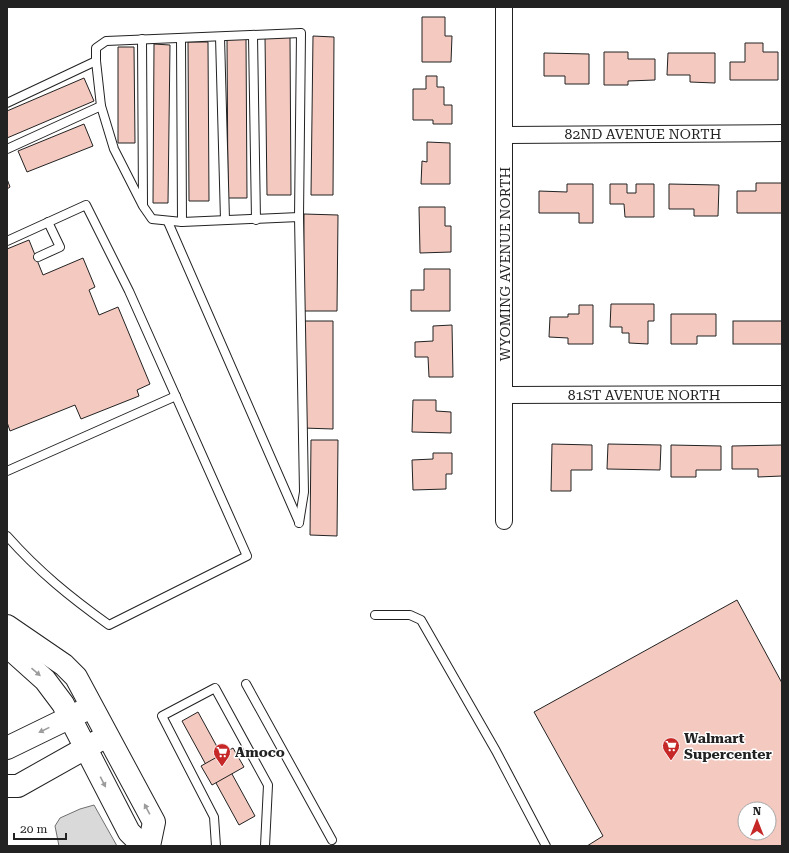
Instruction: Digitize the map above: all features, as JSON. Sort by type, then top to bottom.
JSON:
[{"type":"street","name":"WYOMING AVENUE NORTH","points":[[504,7],[504,521]]},
{"type":"street","name":"82ND AVENUE NORTH","points":[[504,135],[782,134]]},
{"type":"street","name":"81ST AVENUE NORTH","points":[[505,395],[782,394]]},
{"type":"street","points":[[7,626],[64,665],[76,677],[154,822],[149,846]]},
{"type":"street","points":[[7,646],[45,680],[70,717],[129,832],[143,846]]},
{"type":"street","points":[[7,748],[70,717],[92,708]]},
{"type":"street","points":[[7,786],[18,786],[108,735]]},
{"type":"lane","points":[[168,222],[299,522],[304,492],[299,217],[301,33],[106,41],[96,48],[101,106],[114,149],[143,206],[152,219],[168,222],[182,222],[299,217]]},
{"type":"lane","points":[[253,36],[256,220]]},
{"type":"lane","points":[[220,37],[225,220]]},
{"type":"lane","points":[[142,39],[143,206]]},
{"type":"lane","points":[[181,39],[182,222]]},
{"type":"lane","points":[[7,103],[96,61]]},
{"type":"lane","points":[[7,149],[101,106]]},
{"type":"lane","points":[[7,241],[86,205],[129,291],[247,556],[109,625],[71,598],[33,565],[7,536]]},
{"type":"lane","points":[[38,257],[60,246],[48,222]]},
{"type":"lane","points":[[7,470],[176,396]]},
{"type":"lane","points":[[375,615],[410,615],[420,620],[496,752],[546,846]]},
{"type":"lane","points":[[246,684],[332,840]]},
{"type":"lane","points":[[216,846],[214,817],[162,716],[215,688],[268,785],[265,846]]},
{"type":"shaded area","points":[[94,805],[117,846],[59,846],[55,826],[60,818],[80,809]]},
{"type":"building","points":[[422,17],[445,17],[445,36],[452,36],[451,62],[422,62]]},
{"type":"building","points":[[290,36],[291,195],[267,195],[265,37]]},
{"type":"building","points":[[313,36],[334,37],[333,195],[311,195]]},
{"type":"building","points":[[227,39],[246,39],[247,198],[228,198]]},
{"type":"building","points":[[188,42],[208,42],[209,201],[189,201]]},
{"type":"building","points":[[745,43],[763,43],[763,52],[778,52],[778,80],[730,80],[730,62],[745,62]]},
{"type":"building","points":[[154,44],[170,45],[168,203],[153,203]]},
{"type":"building","points":[[118,47],[134,47],[135,143],[118,143]]},
{"type":"building","points":[[604,52],[628,52],[628,59],[655,59],[655,80],[628,81],[628,85],[604,85]]},
{"type":"building","points":[[544,53],[589,54],[589,84],[565,84],[565,76],[544,76]]},
{"type":"building","points":[[668,53],[715,53],[715,83],[690,82],[690,75],[667,75]]},
{"type":"building","points":[[426,76],[437,76],[437,87],[444,87],[444,105],[452,105],[452,124],[433,124],[433,120],[413,120],[413,89],[426,89]]},
{"type":"building","points":[[84,78],[94,101],[7,138],[7,111]]},
{"type":"building","points":[[84,124],[93,146],[27,172],[18,151]]},
{"type":"building","points":[[427,142],[450,143],[450,184],[421,184],[422,161],[427,162]]},
{"type":"building","points":[[7,179],[10,187],[7,189]]},
{"type":"building","points":[[756,183],[782,183],[782,213],[737,213],[737,191],[756,191]]},
{"type":"building","points":[[567,184],[593,184],[593,223],[579,223],[579,213],[539,213],[539,191],[567,192]]},
{"type":"building","points":[[610,184],[627,184],[627,193],[636,193],[636,184],[654,184],[654,217],[625,217],[624,204],[610,204]]},
{"type":"building","points":[[669,184],[719,185],[718,216],[694,216],[694,209],[669,209]]},
{"type":"building","points":[[419,207],[445,207],[445,226],[451,226],[451,252],[420,253]]},
{"type":"building","points":[[304,214],[338,215],[337,311],[303,311]]},
{"type":"building","points":[[29,240],[43,275],[83,258],[95,287],[89,290],[99,315],[118,307],[150,384],[137,390],[139,396],[81,419],[75,405],[10,431],[7,422],[7,249]]},
{"type":"building","points":[[424,269],[450,269],[450,311],[411,311],[411,290],[424,290]]},
{"type":"building","points":[[611,304],[654,304],[654,321],[648,321],[648,344],[629,343],[629,333],[622,333],[622,327],[610,327]]},
{"type":"building","points":[[579,305],[593,305],[593,344],[568,344],[568,338],[549,337],[550,317],[568,317],[568,314],[579,314]]},
{"type":"building","points":[[671,314],[716,314],[716,336],[697,336],[697,344],[671,344]]},
{"type":"building","points":[[303,321],[333,321],[333,429],[303,428]]},
{"type":"building","points":[[733,321],[782,321],[782,344],[733,344]]},
{"type":"building","points":[[452,325],[453,377],[429,377],[428,357],[415,357],[415,342],[433,341],[433,326]]},
{"type":"building","points":[[413,400],[436,400],[436,411],[451,412],[451,433],[412,432]]},
{"type":"building","points":[[311,440],[338,440],[337,536],[310,535]]},
{"type":"building","points":[[552,444],[592,445],[592,470],[571,470],[571,491],[551,491]]},
{"type":"building","points":[[608,444],[661,445],[660,470],[607,469]]},
{"type":"building","points":[[671,445],[721,446],[721,470],[696,470],[696,477],[671,477]]},
{"type":"building","points":[[782,445],[782,476],[758,477],[758,469],[732,469],[732,446]]},
{"type":"building","points":[[433,453],[452,453],[452,474],[446,474],[446,489],[413,490],[412,460],[433,459]]},
{"type":"building","name":"Walmart Supercenter","points":[[737,600],[782,683],[782,846],[587,846],[603,836],[534,712]]},
{"type":"building","name":"Amoco","points":[[198,712],[255,816],[239,825],[182,721]]},
{"type":"building","name":"Amoco","points":[[233,748],[244,767],[212,785],[201,766]]},
{"type":"place","name":"Walmart Supercenter","points":[[671,761]]},
{"type":"place","name":"Amoco","points":[[222,767]]}]
